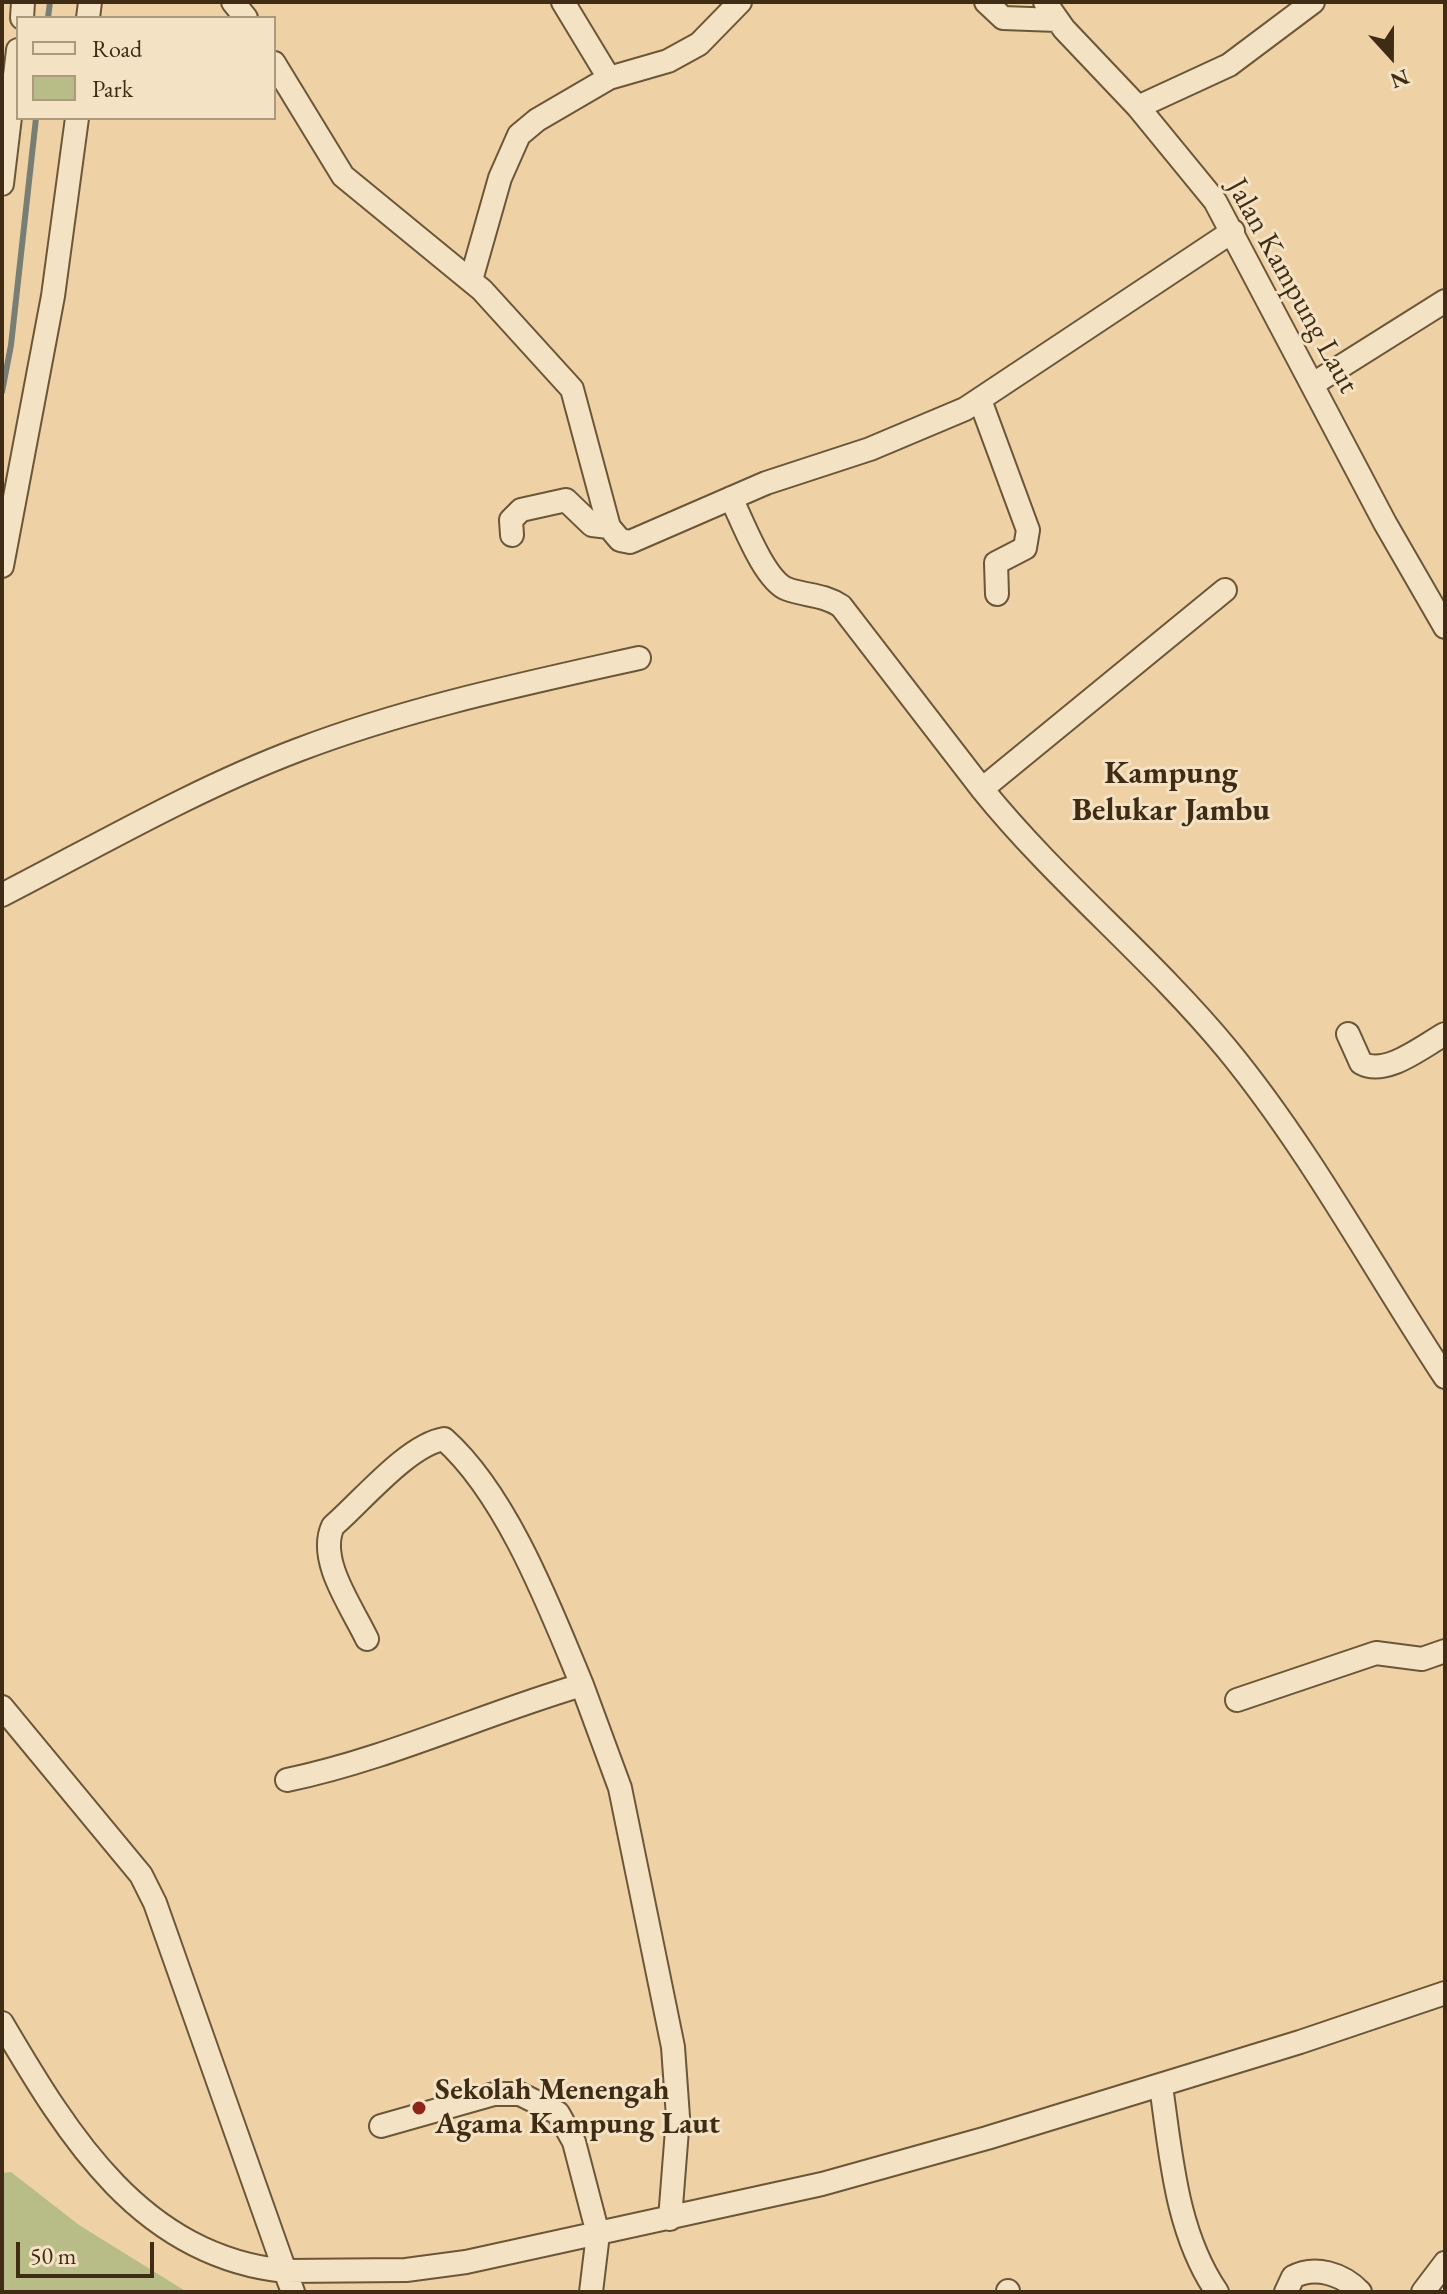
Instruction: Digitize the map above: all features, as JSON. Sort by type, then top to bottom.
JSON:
[{"type":"street","points":[[563,2],[609,78]]},
{"type":"street","points":[[471,280],[500,178],[519,135],[537,120],[609,78],[683,54],[699,44],[740,2]]},
{"type":"street","points":[[986,2],[1003,18],[1051,11]]},
{"type":"street","points":[[1138,107],[1229,65],[1313,2]]},
{"type":"street","name":"Jalan Kampung Laut","points":[[1051,11],[1197,176],[1233,231],[1390,532],[1445,627]]},
{"type":"street","points":[[276,66],[343,176],[504,310],[572,389],[609,527],[620,540],[630,542],[731,498],[870,449],[980,400],[1233,231]]},
{"type":"street","points":[[2,184],[16,67]]},
{"type":"street","points":[[2,566],[55,282],[77,120]]},
{"type":"street","points":[[1313,384],[1445,301]]},
{"type":"street","points":[[980,400],[1028,530],[1025,548],[996,563],[997,594]]},
{"type":"street","points":[[731,498],[771,575],[784,587],[825,596],[841,606],[1031,848],[1228,1051],[1379,1269],[1445,1377]]},
{"type":"street","points":[[512,535],[511,520],[521,510],[566,500],[592,525],[609,527]]},
{"type":"street","points":[[982,789],[1225,590]]},
{"type":"street","points":[[2,895],[225,781],[298,750],[446,702],[639,658]]},
{"type":"street","points":[[1348,1034],[1361,1063],[1375,1068],[1400,1060],[1445,1034]]},
{"type":"street","points":[[367,1639],[328,1555],[327,1538],[333,1526],[403,1462],[427,1442],[444,1439],[463,1456],[492,1500],[545,1596],[582,1685],[624,1802],[673,2047],[678,2117],[670,2219]]},
{"type":"street","points":[[1237,1700],[1376,1653],[1422,1659],[1445,1651]]},
{"type":"street","points":[[287,1780],[337,1770],[508,1707],[582,1685]]},
{"type":"street","points":[[2,1707],[141,1875],[155,1903],[294,2271],[293,2292]]},
{"type":"street","points":[[2,2023],[46,2097],[109,2181],[169,2231],[231,2262],[294,2271],[351,2273],[466,2262],[837,2180],[1161,2086],[1445,1993]]},
{"type":"street","points":[[1161,2086],[1183,2214],[1200,2260],[1217,2292]]},
{"type":"street","points":[[381,2126],[494,2094],[520,2094],[558,2113],[569,2126],[598,2234],[591,2292]]},
{"type":"street","points":[[1423,2292],[1445,2263]]},
{"type":"street","points":[[1286,2292],[1293,2277],[1310,2271],[1327,2272],[1360,2292]]},
{"type":"green space","points":[[11,2172],[79,2225],[187,2292],[2,2292],[2,2173]]},
{"type":"waterway","points":[[48,16],[50,2]]},
{"type":"waterway","points":[[2,392],[11,345],[36,120]]},
{"type":"place","name":"Sekolah Menengah Agama Kampung Laut","points":[[419,2108]]},
{"type":"district","name":"Kampung Belukar Jambu","points":[[1171,792]]}]
